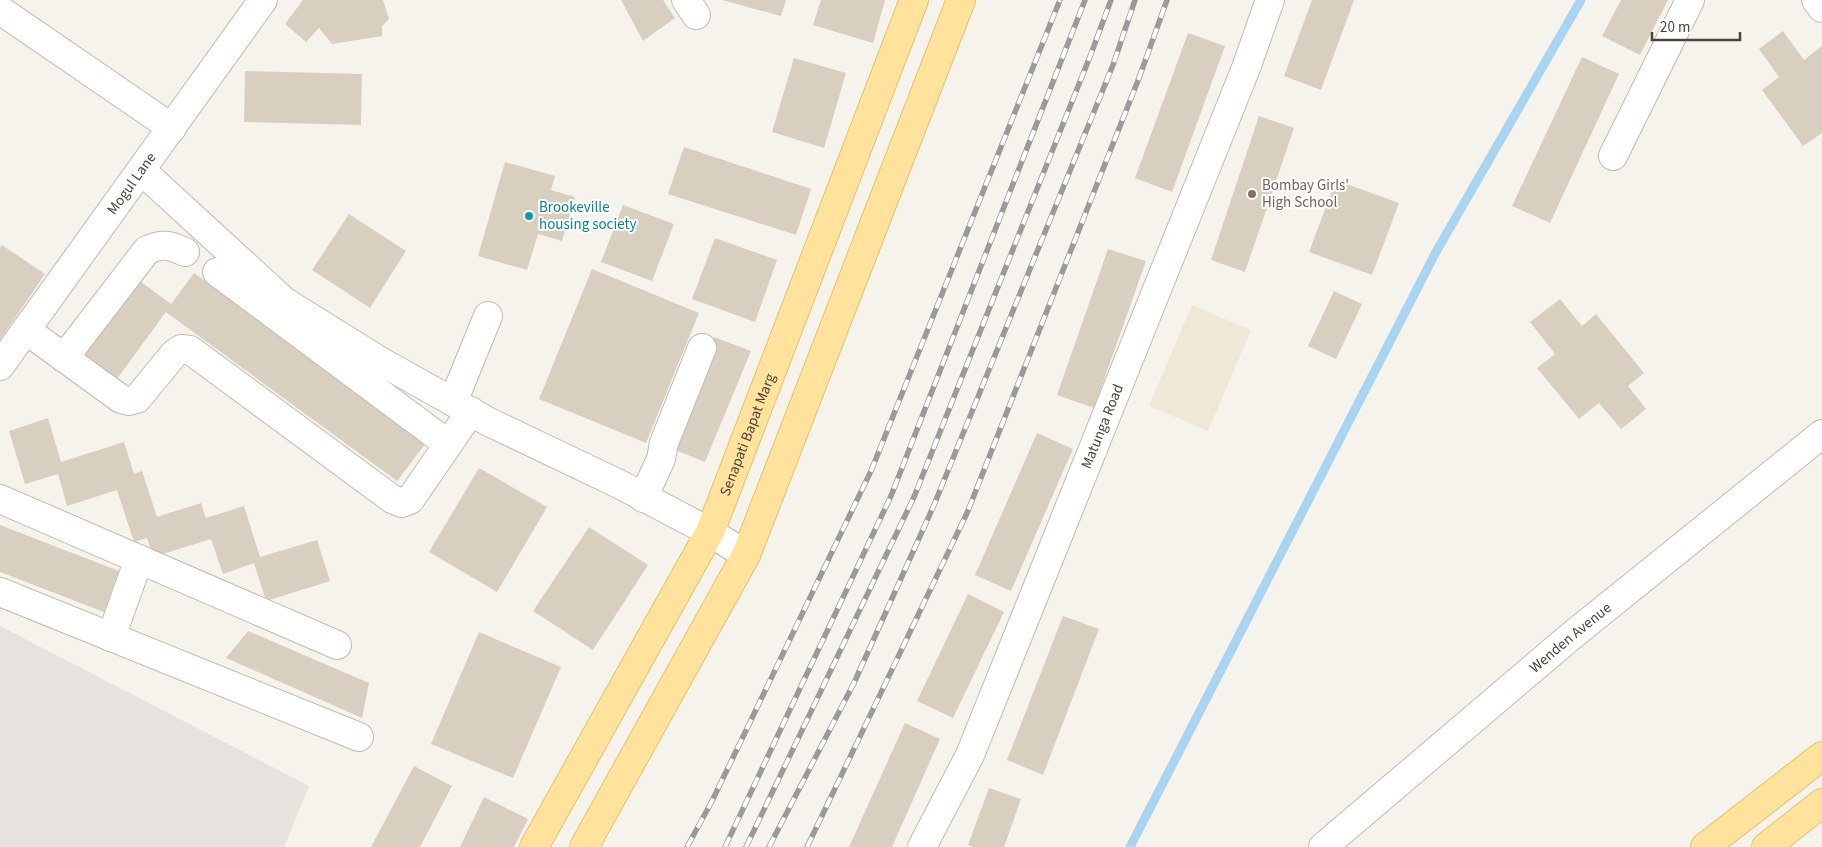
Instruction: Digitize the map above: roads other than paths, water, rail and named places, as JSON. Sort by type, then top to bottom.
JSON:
[{"type":"main road","name":"Senapati Bapat Marg","points":[[534,847],[710,532],[914,0]]},
{"type":"main road","points":[[584,847],[746,555],[961,0]]},
{"type":"main road","points":[[890,62],[931,77]]},
{"type":"main road","points":[[798,305],[837,320]]},
{"type":"main road","points":[[1705,847],[1822,756]]},
{"type":"main road","points":[[1766,847],[1822,803]]},
{"type":"street","name":"Mogul Lane","points":[[0,366],[142,171],[263,0]]},
{"type":"street","name":"Matunga Road","points":[[922,847],[970,756],[1242,77],[1270,0]]},
{"type":"street","points":[[1613,156],[1690,0]]},
{"type":"street","points":[[1816,0],[1822,8]]},
{"type":"street","points":[[0,10],[172,128]]},
{"type":"street","points":[[142,171],[285,302],[380,361],[462,407],[710,532],[746,555]]},
{"type":"street","points":[[64,358],[146,250],[159,244],[171,245],[185,252]]},
{"type":"street","points":[[216,272],[448,444]]},
{"type":"street","points":[[26,330],[121,399],[129,401],[137,399],[174,354],[181,349],[190,350],[392,500],[402,503],[410,500],[448,444],[462,407],[488,316]]},
{"type":"street","points":[[644,498],[661,459],[664,443],[702,348]]},
{"type":"street","name":"Wenden Avenue","points":[[1323,847],[1570,637],[1822,434]]},
{"type":"street","points":[[0,499],[337,645]]},
{"type":"street","points":[[110,637],[139,559]]},
{"type":"street","points":[[0,592],[358,737]]},
{"type":"waterway","points":[[1130,847],[1436,252],[1581,0]]},
{"type":"railway","points":[[687,847],[712,801],[871,471],[1060,0]]},
{"type":"railway","points":[[725,847],[891,496],[1085,0]]},
{"type":"railway","points":[[746,847],[914,497],[1111,0]]},
{"type":"railway","points":[[769,847],[854,683],[934,505],[1113,65],[1135,0]]},
{"type":"railway","points":[[807,847],[967,513],[1139,78],[1167,0]]},
{"type":"place","name":"Bombay Girls' High School","points":[[1252,194]]},
{"type":"place","name":"Brookeville housing society","points":[[529,216]]}]
